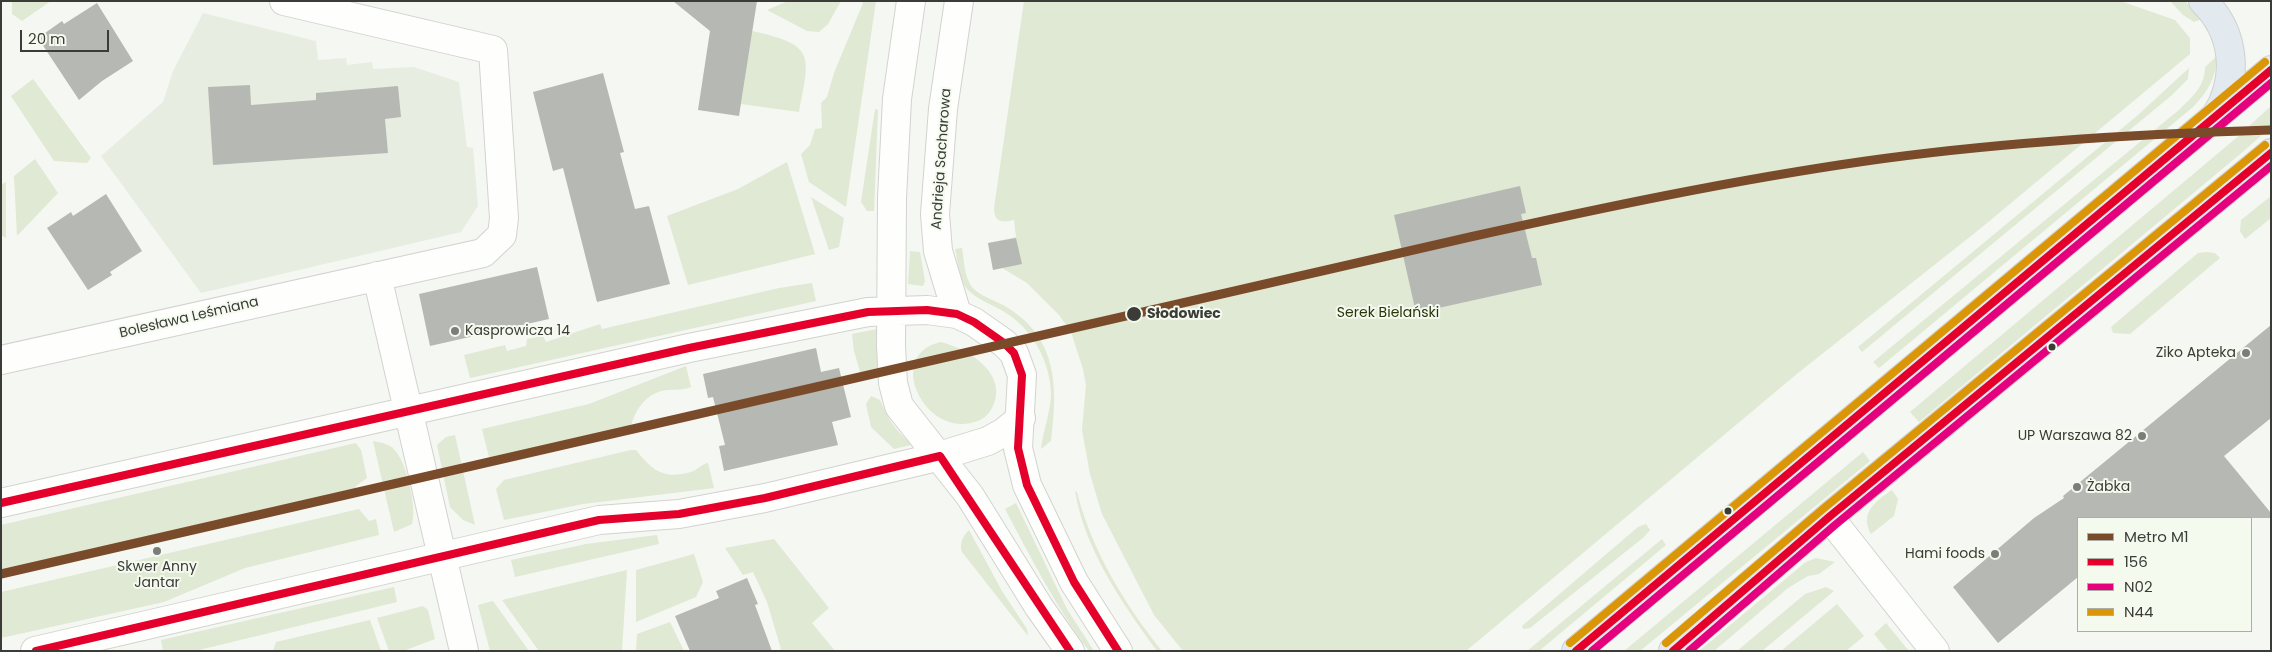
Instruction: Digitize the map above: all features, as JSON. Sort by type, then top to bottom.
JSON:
[{"type":"main road","points":[[2203,1],[2216,16],[2223,30],[2229,46],[2232,63],[2228,92],[2214,117]]},
{"type":"main road","points":[[1576,651],[2271,70]]},
{"type":"main road","points":[[1673,651],[1829,517],[2271,153]]},
{"type":"street","name":"Bolesława Leśmiana","points":[[1,360],[484,253],[502,235],[504,218],[493,50],[284,1]]},
{"type":"street","points":[[911,1],[895,117],[892,310],[893,383],[898,406],[940,456],[981,511],[1039,606],[1070,651]]},
{"type":"street","name":"Andrieja Sacharowa","points":[[957,314],[938,251],[935,214],[943,109],[959,1]]},
{"type":"street","points":[[377,276],[407,412],[464,651]]},
{"type":"street","points":[[1,503],[689,348],[868,312],[927,310],[957,314],[987,329],[1014,353],[1022,375],[1018,448],[1027,484],[1074,582],[1118,651]]},
{"type":"street","points":[[35,651],[599,520],[679,514],[765,498],[940,456],[988,441],[1004,432],[1021,418]]},
{"type":"street","points":[[1829,517],[1935,651]]},
{"type":"shaded area","points":[[203,13],[316,41],[318,60],[346,58],[347,65],[372,62],[373,69],[414,67],[459,82],[467,147],[473,148],[478,206],[461,232],[201,293],[101,156],[163,102],[173,71]]},
{"type":"green space","points":[[12,1],[51,1],[22,21],[12,14]]},
{"type":"green space","points":[[788,1],[841,1],[828,24],[819,32],[807,31],[767,10]]},
{"type":"green space","points":[[861,1],[876,1],[846,207],[809,182],[801,154],[810,145],[815,129],[822,128],[821,103],[827,97],[834,73],[863,3]]},
{"type":"green space","name":"Serek Bielański","points":[[1024,1],[2120,1],[2175,20],[2190,38],[2190,54],[1981,228],[1798,373],[1466,651],[1183,651],[1154,615],[1102,514],[1090,474],[1082,430],[1086,385],[1071,332],[1059,315],[1027,283],[1002,268],[993,269],[988,243],[1016,237],[1014,220],[1002,221],[997,219],[994,208]]},
{"type":"green space","points":[[2170,1],[2185,1],[2202,19],[2194,22],[2183,15]]},
{"type":"green space","points":[[752,31],[788,42],[798,48],[804,55],[806,65],[805,77],[799,112],[741,104]]},
{"type":"green space","points":[[2217,56],[2213,78],[2193,107],[1879,368],[1873,362],[2180,109],[2201,85],[2205,67]]},
{"type":"green space","points":[[2189,68],[2188,79],[2172,95],[1862,352],[1858,347],[2138,115]]},
{"type":"green space","points":[[33,79],[91,158],[87,163],[54,161],[11,96]]},
{"type":"green space","points":[[2271,106],[2271,127],[2245,150],[1919,422],[1910,412],[2235,139]]},
{"type":"green space","points":[[875,109],[878,110],[874,211],[867,211],[861,202]]},
{"type":"green space","points":[[35,159],[58,193],[17,236],[14,176]]},
{"type":"green space","points":[[787,162],[815,254],[688,285],[667,216],[738,189]]},
{"type":"green space","points":[[6,182],[6,238],[1,235],[1,185]]},
{"type":"green space","points":[[2271,196],[2271,218],[2245,239],[2240,231],[2241,220]]},
{"type":"green space","points":[[811,197],[844,218],[839,247],[829,250]]},
{"type":"green space","points":[[962,248],[966,274],[971,286],[979,293],[1021,317],[1035,332],[1044,347],[1050,364],[1054,401],[1051,441],[1041,449],[1051,393],[1050,381],[1043,359],[1032,338],[1016,320],[976,296],[964,285],[955,249]]},
{"type":"green space","points":[[910,251],[920,252],[925,281],[923,286],[908,284]]},
{"type":"green space","points":[[2198,253],[2215,253],[2220,258],[2130,334],[2113,333],[2111,327]]},
{"type":"green space","points":[[812,283],[816,301],[470,378],[464,355],[505,345],[507,351],[526,346],[527,339],[543,336],[546,342],[600,324],[602,329],[779,288]]},
{"type":"green space","points":[[882,328],[877,371],[868,377],[861,375],[854,351],[852,334]]},
{"type":"green space","points":[[941,342],[963,350],[974,357],[991,374],[995,384],[996,396],[992,408],[981,419],[971,423],[954,423],[938,417],[926,405],[917,391],[913,376],[915,361],[924,349]]},
{"type":"green space","points":[[686,366],[691,387],[667,390],[647,399],[637,410],[630,431],[494,462],[489,457],[482,429],[589,404]]},
{"type":"green space","points":[[871,396],[880,400],[893,424],[911,445],[894,449],[871,427],[866,404]]},
{"type":"green space","points":[[455,435],[475,525],[463,520],[450,507],[437,445],[446,437]]},
{"type":"green space","points":[[373,441],[386,444],[395,450],[401,459],[410,487],[413,508],[412,524],[394,532]]},
{"type":"green space","points":[[356,443],[361,450],[367,478],[356,486],[356,495],[1,576],[1,525]]},
{"type":"green space","points":[[636,450],[653,468],[666,474],[673,475],[691,472],[708,463],[714,488],[583,504],[504,520],[496,489],[504,480]]},
{"type":"green space","points":[[1863,452],[1870,461],[1640,651],[1624,651]]},
{"type":"green space","points":[[1892,490],[1898,499],[1894,516],[1871,534],[1868,527],[1868,514],[1875,503]]},
{"type":"green space","points":[[1075,491],[1077,492],[1091,534],[1111,576],[1135,615],[1162,651],[1157,651],[1131,614],[1096,555],[1080,513]]},
{"type":"green space","points":[[1016,503],[1067,609],[1094,651],[1089,651],[1044,582],[1005,509]]},
{"type":"green space","points":[[359,509],[369,521],[376,519],[379,535],[245,568],[164,602],[1,638],[1,592]]},
{"type":"green space","points":[[1646,524],[1650,530],[1644,537],[1530,628],[1523,629],[1522,626],[1638,527]]},
{"type":"green space","points":[[969,530],[1002,591],[1027,629],[1028,636],[962,552],[962,540]]},
{"type":"green space","points":[[657,535],[659,544],[515,577],[511,560],[586,544]]},
{"type":"green space","points":[[774,539],[829,608],[812,623],[835,651],[779,651],[781,649],[767,602],[753,572],[743,575],[725,548]]},
{"type":"green space","points":[[1662,539],[1666,545],[1539,651],[1527,651]]},
{"type":"green space","points":[[694,554],[703,582],[696,597],[636,622],[636,570]]},
{"type":"green space","points":[[1816,558],[1835,562],[1819,574],[1808,576],[1788,588],[1714,651],[1699,651],[1806,562]]},
{"type":"green space","points":[[627,570],[622,651],[539,651],[502,600]]},
{"type":"green space","points":[[394,587],[397,602],[195,651],[163,651],[161,640]]},
{"type":"green space","points":[[1826,587],[1834,591],[1762,651],[1737,651],[1805,594]]},
{"type":"green space","points":[[493,601],[529,651],[490,651],[478,605]]},
{"type":"green space","points":[[1837,604],[1864,636],[1846,651],[1781,651]]},
{"type":"green space","points":[[423,606],[428,610],[435,639],[403,651],[389,651],[377,618]]},
{"type":"green space","points":[[370,620],[381,651],[273,651],[276,642]]},
{"type":"green space","points":[[670,622],[684,651],[636,651],[637,634]]},
{"type":"green space","points":[[1886,623],[1909,651],[1888,651],[1874,634]]},
{"type":"building","points":[[673,1],[757,1],[739,116],[698,110],[710,31]]},
{"type":"building","points":[[97,3],[133,61],[102,81],[79,100],[38,38],[62,21],[64,24]]},
{"type":"building","points":[[603,73],[624,152],[620,153],[635,209],[649,206],[670,284],[597,302],[563,168],[553,171],[533,92]]},
{"type":"building","points":[[250,85],[251,105],[316,100],[316,93],[398,86],[401,117],[385,119],[388,153],[213,165],[208,87]]},
{"type":"building","points":[[1520,186],[1526,213],[1521,214],[1532,258],[1536,258],[1542,285],[1416,313],[1394,215]]},
{"type":"building","points":[[106,194],[142,251],[110,272],[112,275],[88,290],[47,228],[71,212],[73,216]]},
{"type":"building","points":[[1016,238],[1022,264],[993,270],[988,243]]},
{"type":"building","points":[[537,267],[549,319],[430,346],[419,294]]},
{"type":"building","points":[[2271,325],[2271,418],[2224,456],[2271,513],[2271,518],[2077,517],[2077,578],[1998,643],[1953,587],[2034,518],[2064,498],[2063,496]]},
{"type":"building","points":[[816,348],[821,372],[839,368],[851,417],[832,422],[838,445],[724,471],[719,446],[725,445],[713,397],[708,398],[703,374]]},
{"type":"building","points":[[747,578],[758,604],[755,605],[772,651],[690,651],[675,616],[719,598],[716,591]]},
{"type":"metro line","name":"M1","points":[[1,574],[1470,237],[1667,195],[1766,177],[1916,154],[2118,137],[2271,130]]},
{"type":"transit line","name":"N44","points":[[1570,643],[2265,62]]},
{"type":"transit line","name":"156","points":[[1576,651],[2271,70]]},
{"type":"transit line","name":"N02","points":[[1592,651],[2271,83]]},
{"type":"transit line","name":"N44","points":[[1666,643],[1823,509],[2265,145]]},
{"type":"transit line","name":"156","points":[[1673,651],[1829,517],[2271,153]]},
{"type":"transit line","name":"N02","points":[[1689,651],[1835,525],[2271,166]]},
{"type":"transit line","name":"156","points":[[1,503],[689,348],[868,312],[927,310],[957,314],[974,322],[1004,343],[1014,353],[1022,375],[1018,448],[1027,485],[1074,582],[1118,651]]},
{"type":"transit line","name":"156","points":[[36,651],[599,520],[679,514],[765,498],[940,456],[1070,651]]},
{"type":"place","name":"Słodowiec","points":[[1134,314]]},
{"type":"place","name":"Kasprowicza 14","points":[[455,331]]},
{"type":"place","name":"Ziko Apteka","points":[[2246,353]]},
{"type":"place","name":"UP Warszawa 82","points":[[2142,436]]},
{"type":"place","name":"Żabka","points":[[2077,487]]},
{"type":"place","name":"Skwer Anny Jantar","points":[[157,551]]},
{"type":"place","name":"Hami foods","points":[[1995,554]]}]
